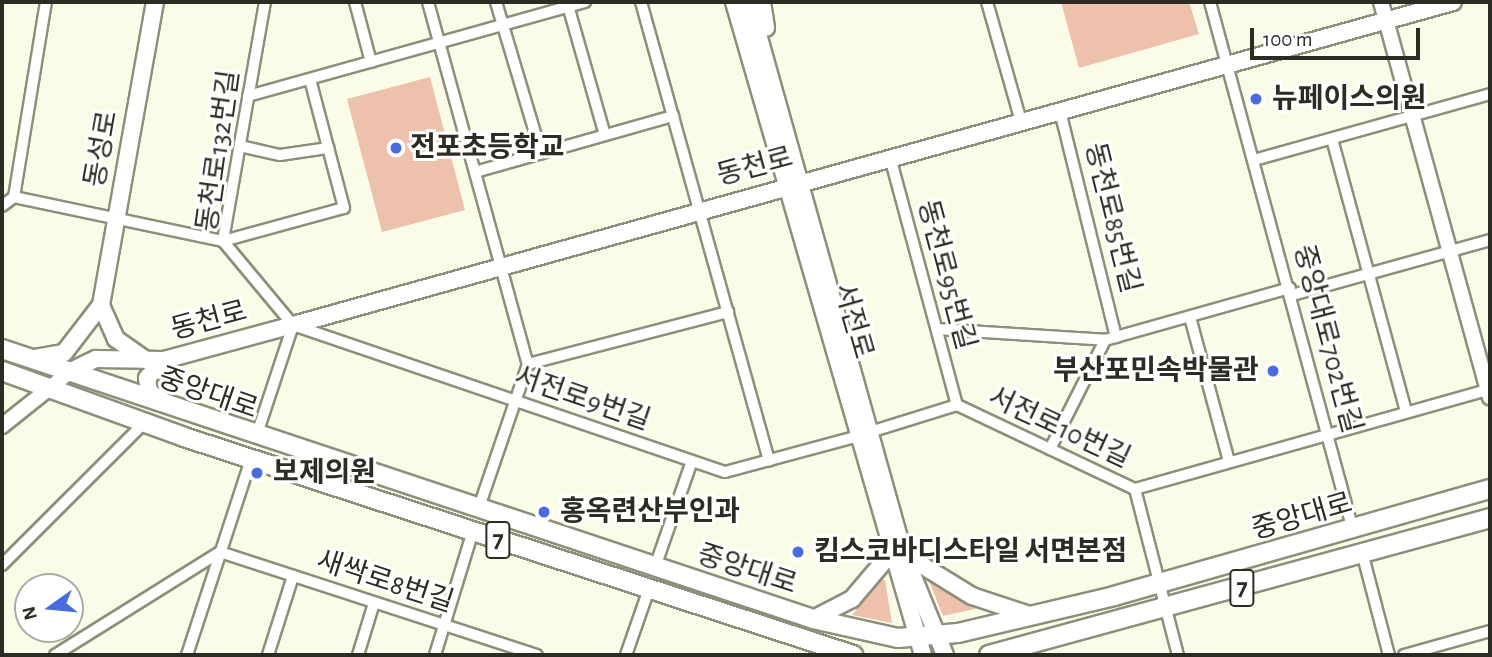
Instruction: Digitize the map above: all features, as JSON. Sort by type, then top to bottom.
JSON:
[{"type":"main road","name":"동성로","points":[[35,358],[64,354],[101,305],[155,2]]},
{"type":"main road","name":"서전로","points":[[734,2],[793,184],[897,552],[926,644],[945,655]]},
{"type":"main road","name":"서전로","points":[[749,2],[766,55],[793,184]]},
{"type":"main road","points":[[762,2],[766,55]]},
{"type":"main road","name":"동천로","points":[[71,371],[96,359],[157,361],[293,325],[501,264],[1452,2]]},
{"type":"main road","points":[[101,305],[116,339],[157,361],[151,369],[149,393],[190,416]]},
{"type":"main road","name":"중앙대로","points":[[2,349],[35,358],[190,416],[813,619],[926,644],[1029,615],[1160,584],[1490,489]]},
{"type":"main road","name":"중앙대로","points":[[2,371],[251,459],[853,655]]},
{"type":"main road","name":"중앙대로","points":[[989,655],[1034,649],[1166,608],[1363,556],[1490,518]]},
{"type":"main road","points":[[813,619],[852,599],[897,552],[923,571],[972,596],[1029,615]]},
{"type":"main road","points":[[807,640],[820,655]]},
{"type":"street","points":[[2,206],[14,197],[46,2]]},
{"type":"street","name":"동천로132번길","points":[[265,2],[223,241],[293,325]]},
{"type":"street","points":[[355,2],[371,62]]},
{"type":"street","points":[[428,2],[528,364],[478,510]]},
{"type":"street","points":[[496,2],[541,153]]},
{"type":"street","points":[[248,96],[503,25],[568,4],[585,2]]},
{"type":"street","points":[[641,2],[769,460]]},
{"type":"street","points":[[988,2],[1021,121]]},
{"type":"street","name":"중앙대로702번길","points":[[1210,2],[1330,434],[1353,530]]},
{"type":"street","points":[[1381,2],[1490,392]]},
{"type":"street","points":[[568,4],[605,135]]},
{"type":"street","points":[[14,197],[223,241],[344,208],[310,79]]},
{"type":"street","points":[[1254,160],[1490,94]]},
{"type":"street","name":"동천로85번길","points":[[1060,111],[1110,339]]},
{"type":"street","points":[[475,172],[673,116]]},
{"type":"street","points":[[1332,139],[1406,412]]},
{"type":"street","points":[[240,146],[280,155],[328,148]]},
{"type":"street","name":"동천로95번길","points":[[890,157],[957,405]]},
{"type":"street","points":[[937,329],[1110,339],[1490,240]]},
{"type":"street","points":[[528,364],[728,312]]},
{"type":"street","points":[[1190,317],[1229,462]]},
{"type":"street","points":[[256,437],[293,325]]},
{"type":"street","name":"서전로9번길","points":[[293,325],[725,472],[864,434]]},
{"type":"street","points":[[1050,449],[1110,339]]},
{"type":"street","points":[[2,426],[71,371]]},
{"type":"street","name":"서전로10번길","points":[[864,434],[957,405],[1135,489],[1406,412],[1490,392]]},
{"type":"street","points":[[2,565],[145,422]]},
{"type":"street","points":[[187,655],[251,459]]},
{"type":"street","points":[[655,567],[692,461]]},
{"type":"street","points":[[1135,489],[1178,655]]},
{"type":"street","points":[[435,655],[473,531]]},
{"type":"street","points":[[55,655],[220,552]]},
{"type":"street","name":"새싹로8번길","points":[[220,552],[531,654]]},
{"type":"street","name":"중앙대로","points":[[1363,556],[1389,655]]},
{"type":"street","points":[[268,655],[293,576]]},
{"type":"street","points":[[626,655],[649,589]]},
{"type":"street","points":[[358,655],[374,603]]},
{"type":"street","points":[[1404,655],[1490,631]]},
{"type":"shaded area","points":[[1061,2],[1189,2],[1199,34],[1079,68]]},
{"type":"shaded area","points":[[430,77],[465,210],[382,232],[347,99]]},
{"type":"shaded area","points":[[879,580],[885,580],[892,623],[852,615]]},
{"type":"shaded area","points":[[929,581],[976,604],[975,609],[943,616]]},
{"type":"place","name":"뉴페이스의원","points":[[1256,99]]},
{"type":"place","name":"전포초등학교","points":[[396,148]]},
{"type":"place","name":"부산포민속박물관","points":[[1273,371]]},
{"type":"place","name":"보제의원","points":[[257,473]]},
{"type":"place","name":"홍옥련산부인과","points":[[544,512]]},
{"type":"place","name":"킴스코바디스타일 서면본점","points":[[798,552]]}]
